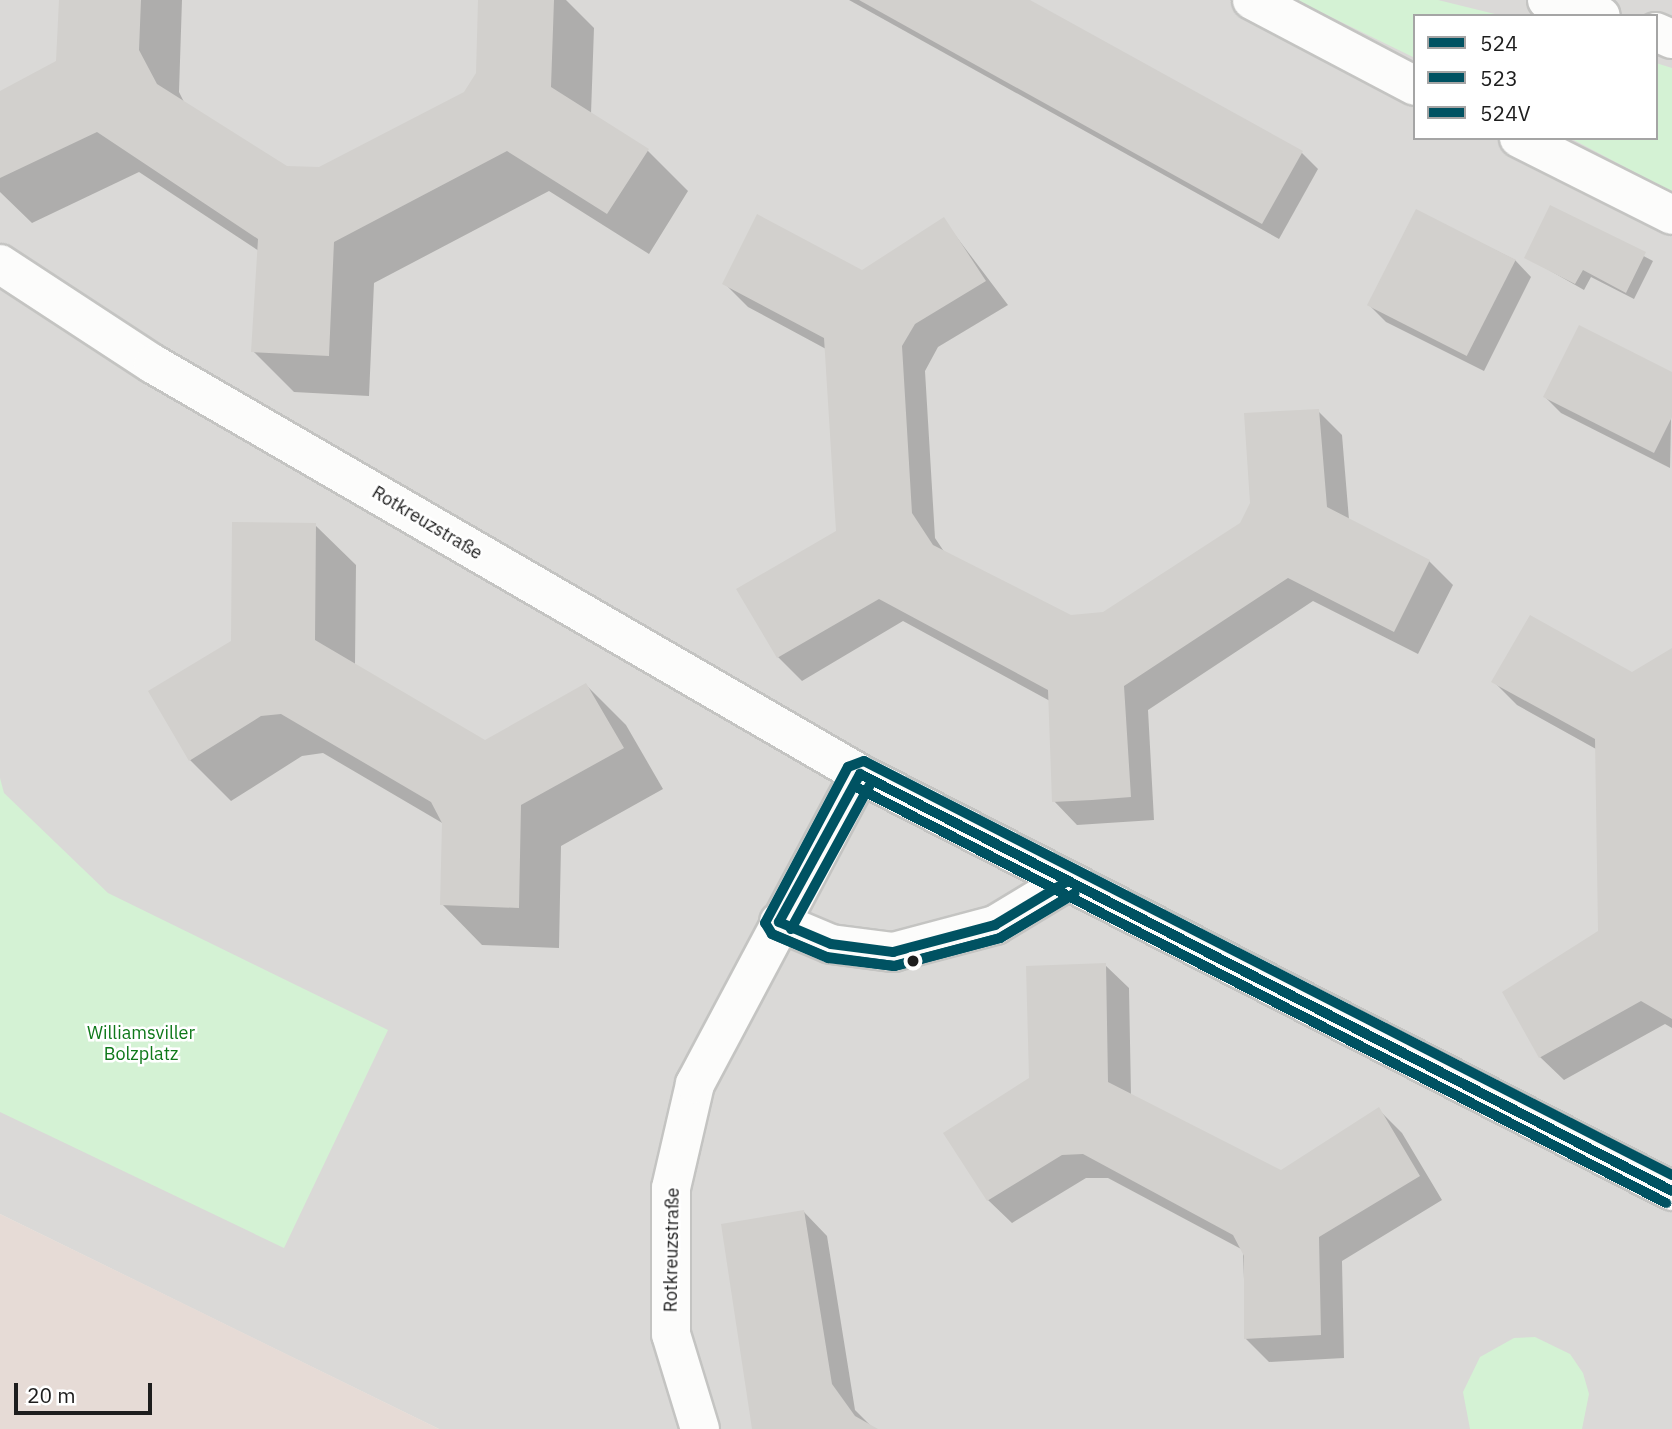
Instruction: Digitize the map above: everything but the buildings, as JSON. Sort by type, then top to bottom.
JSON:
[{"type":"street","points":[[1252,0],[1413,85]]},
{"type":"street","points":[[1547,0],[1594,14]]},
{"type":"street","points":[[1524,140],[1672,215]]},
{"type":"street","name":"Rotkreuzstraße","points":[[0,264],[153,364],[859,774],[1672,1191]]},
{"type":"street","name":"Rotkreuzstraße","points":[[700,1429],[671,1334],[671,1188],[695,1084],[859,774]]},
{"type":"street","points":[[779,922],[831,944],[894,951],[995,925],[1068,881]]},
{"type":"shaded area","points":[[0,0],[1672,0],[1672,1429],[439,1429],[0,1214]]},
{"type":"shaded area","points":[[0,1214],[176,1300],[439,1429],[0,1429]]},
{"type":"green space","points":[[1296,0],[1438,0],[1495,14],[1413,14],[1413,57]]},
{"type":"green space","points":[[1658,64],[1672,68],[1672,192],[1574,140],[1658,140]]},
{"type":"green space","name":"Williamsviller Bolzplatz","points":[[0,778],[4,793],[108,893],[388,1030],[284,1248],[0,1112]]},
{"type":"green space","points":[[1535,1337],[1570,1354],[1583,1373],[1589,1394],[1582,1429],[1470,1429],[1463,1392],[1480,1357],[1514,1338]]},
{"type":"transit line","name":"524V","points":[[1069,897],[1000,938],[894,966],[827,957],[772,934],[765,923],[848,767],[864,761],[1672,1175]]},
{"type":"transit line","name":"524","points":[[860,774],[1672,1191]]},
{"type":"transit line","name":"524","points":[[779,922],[860,774]]},
{"type":"transit line","name":"523","points":[[791,929],[872,781]]},
{"type":"transit line","name":"523","points":[[854,786],[1666,1203]]},
{"type":"transit line","name":"524","points":[[779,922],[831,944],[893,952],[995,925],[1068,881]]},
{"type":"transit line","name":"523","points":[[774,935],[828,958],[895,966],[1000,938],[1075,893]]}]
